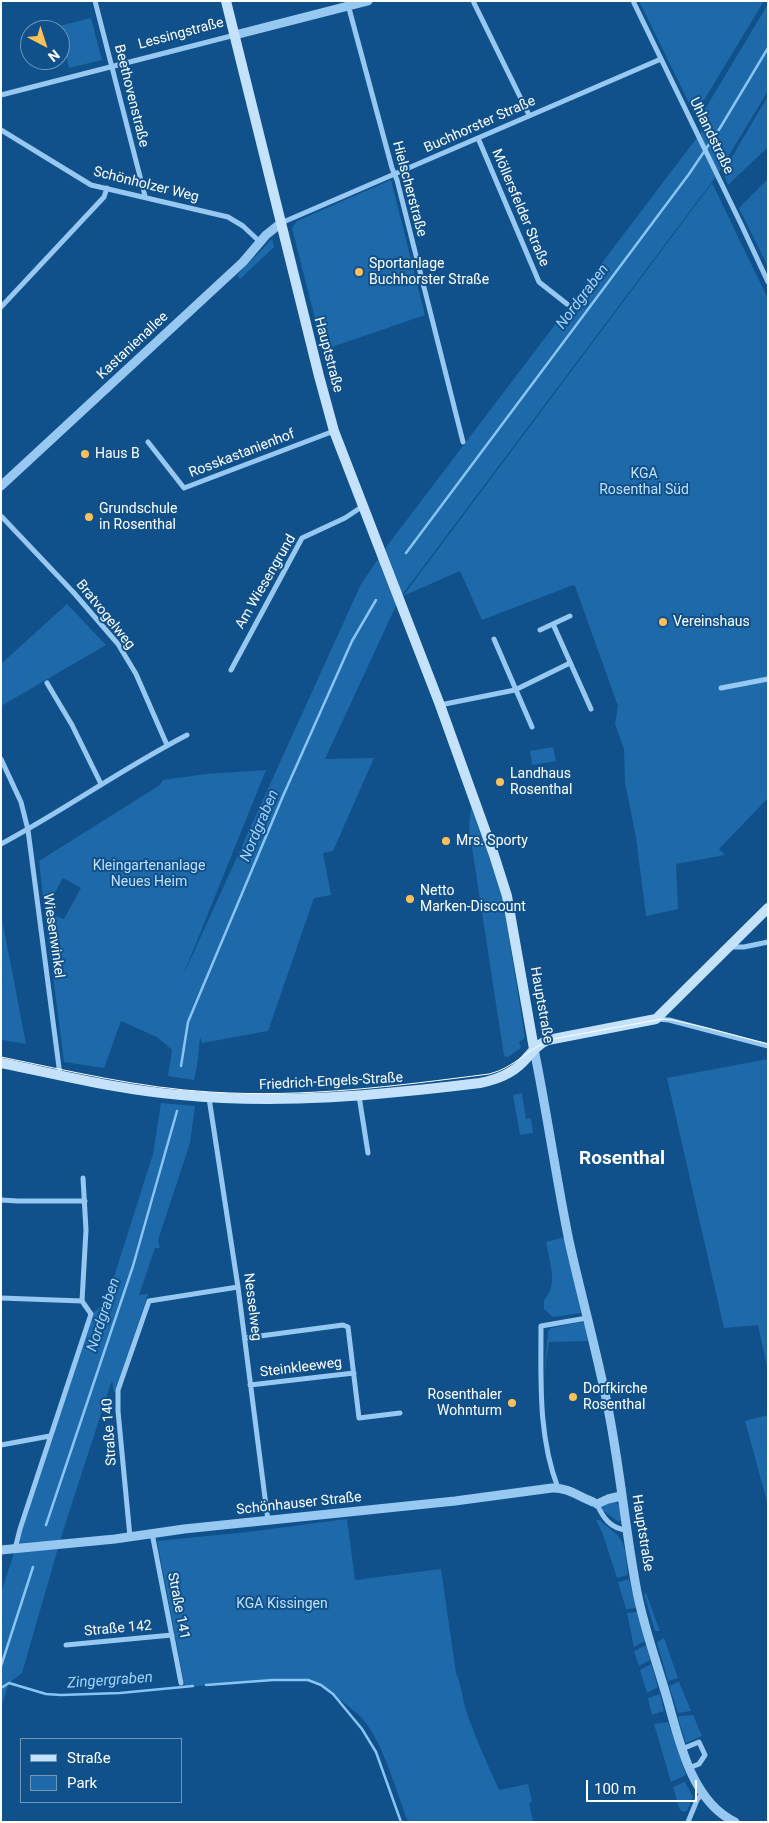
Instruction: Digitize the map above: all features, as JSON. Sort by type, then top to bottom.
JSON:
[{"type":"main road","name":"Hauptstraße","points":[[226,1],[334,431],[440,705],[508,896],[534,1049]]},
{"type":"main road","points":[[534,1049],[548,1040],[656,1019],[768,908]]},
{"type":"main road","name":"Friedrich-Engels-Straße","points":[[1,1063],[141,1091],[208,1098],[274,1100],[359,1096],[493,1080],[518,1067],[534,1049]]},
{"type":"street","name":"Beethovenstraße","points":[[95,1],[145,196]]},
{"type":"street","name":"Lessingstraße","points":[[1,95],[347,4],[368,1]]},
{"type":"street","points":[[473,1],[529,115]]},
{"type":"street","name":"Uhlandstraße","points":[[633,1],[768,282]]},
{"type":"street","name":"Hielscherstraße","points":[[347,4],[394,174],[463,442]]},
{"type":"street","name":"Buchhorster Straße","points":[[281,223],[661,59]]},
{"type":"street","name":"Schönholzer Weg","points":[[1,130],[91,185],[228,216],[243,226],[260,242]]},
{"type":"street","name":"Möllersfelder Straße","points":[[478,138],[538,282],[567,304]]},
{"type":"street","points":[[1,308],[104,197],[107,188]]},
{"type":"street","name":"Kastanienallee","points":[[1,486],[243,262],[266,235],[281,223]]},
{"type":"street","name":"Rosskastanienhof","points":[[148,442],[184,488],[334,431]]},
{"type":"street","name":"Am Wiesengrund","points":[[231,670],[302,538],[345,518],[363,506]]},
{"type":"street","name":"Bratvogelweg","points":[[1,516],[74,593],[118,644],[136,674],[167,745]]},
{"type":"street","points":[[540,630],[570,616]]},
{"type":"street","points":[[553,624],[591,708]]},
{"type":"street","points":[[494,640],[532,727]]},
{"type":"street","points":[[440,705],[515,690],[570,663]]},
{"type":"street","points":[[721,688],[768,679]]},
{"type":"street","points":[[47,683],[72,725],[101,784]]},
{"type":"street","points":[[1,844],[28,830],[101,784],[187,735]]},
{"type":"street","name":"Wiesenwinkel","points":[[1,759],[21,802],[28,830],[60,1075]]},
{"type":"street","points":[[728,947],[744,947],[768,942]]},
{"type":"street","points":[[656,1019],[669,1020],[768,1046]]},
{"type":"street","name":"Hauptstraße","points":[[534,1049],[569,1239],[613,1430],[627,1530],[641,1609],[682,1749],[690,1768],[703,1792],[715,1808],[726,1818],[735,1822]]},
{"type":"street","points":[[359,1096],[368,1153]]},
{"type":"street","name":"Nesselweg","points":[[208,1098],[238,1287],[268,1521]]},
{"type":"street","points":[[15,1549],[91,1314],[82,1302],[85,1261],[83,1178]]},
{"type":"street","points":[[1,1200],[85,1201]]},
{"type":"street","name":"Straße 140","points":[[130,1537],[118,1411],[118,1390],[149,1301],[238,1287]]},
{"type":"street","points":[[1,1298],[82,1302]]},
{"type":"street","points":[[558,1488],[550,1468],[542,1422],[541,1326],[587,1318]]},
{"type":"street","name":"Steinkleeweg","points":[[244,1338],[342,1326],[348,1327],[359,1418],[400,1413]]},
{"type":"street","name":"Steinkleeweg","points":[[250,1385],[354,1373]]},
{"type":"street","points":[[1,1445],[50,1436]]},
{"type":"street","name":"Schönhauser Straße","points":[[1,1550],[455,1501],[558,1488],[595,1503]]},
{"type":"street","points":[[622,1496],[595,1503],[601,1514],[612,1526],[627,1530]]},
{"type":"street","name":"Straße 141","points":[[152,1533],[181,1683]]},
{"type":"street","name":"Straße 142","points":[[66,1645],[172,1635]]},
{"type":"street","points":[[682,1749],[699,1742],[705,1755],[699,1764],[690,1768]]},
{"type":"street","points":[[688,1822],[697,1800],[703,1792]]},
{"type":"green space","points":[[639,1],[764,1],[695,115]]},
{"type":"green space","name":"Kleingartenanlage Neues Heim","points":[[768,4],[768,91],[717,175],[399,599],[325,759],[374,758],[333,851],[323,853],[331,895],[314,898],[268,1031],[202,1043],[200,1037],[194,1080],[168,1076],[172,1050],[157,1037],[121,1021],[104,1068],[64,1062],[45,913],[64,919],[81,888],[63,878],[47,907],[44,906],[39,861],[160,785],[163,780],[206,774],[266,770],[182,978],[361,584],[387,546],[702,131],[698,121]]},
{"type":"green space","points":[[91,18],[102,60],[70,68],[70,23]]},
{"type":"green space","points":[[768,96],[768,147],[728,185],[723,172]]},
{"type":"green space","points":[[768,179],[768,267],[739,208]]},
{"type":"green space","name":"Sportanlage Buchhorster Straße","points":[[391,180],[425,315],[323,350],[292,228],[297,221]]},
{"type":"green space","name":"KGA Rosenthal Süd","points":[[712,183],[768,299],[768,798],[719,849],[725,855],[676,864],[678,909],[646,916],[636,837],[625,782],[624,749],[615,724],[618,706],[575,586],[573,585],[482,620],[460,571],[403,596]]},
{"type":"green space","points":[[272,239],[274,247],[240,279],[237,275]]},
{"type":"green space","points":[[67,604],[106,645],[1,706],[1,664]]},
{"type":"green space","points":[[553,747],[556,761],[532,765],[530,751]]},
{"type":"green space","points":[[471,807],[502,893],[525,1038],[519,1042],[521,1048],[508,1057],[504,1056],[469,828]]},
{"type":"green space","points":[[1,914],[26,1044],[1,1040]]},
{"type":"green space","points":[[768,1059],[768,1371],[758,1325],[724,1328],[667,1078]]},
{"type":"green space","points":[[522,1093],[526,1119],[531,1118],[533,1133],[520,1135],[513,1095]]},
{"type":"green space","points":[[161,1103],[195,1106],[190,1143],[158,1240],[160,1248],[155,1248],[139,1295],[148,1294],[114,1394],[112,1380],[63,1531],[22,1673],[9,1683],[1,1707],[1,1593],[93,1313],[106,1302],[153,1154]]},
{"type":"green space","points":[[565,1237],[581,1313],[553,1317],[544,1309],[544,1300],[549,1294],[552,1280],[546,1242]]},
{"type":"green space","points":[[582,1322],[585,1324],[588,1341],[549,1342],[544,1376],[548,1331],[551,1328]]},
{"type":"green space","points":[[768,1415],[768,1505],[745,1421]]},
{"type":"green space","points":[[616,1502],[619,1506],[621,1519],[619,1522],[602,1510],[603,1504]]},
{"type":"green space","name":"KGA Kissingen","points":[[347,1519],[355,1580],[441,1569],[456,1673],[465,1707],[499,1790],[528,1784],[532,1802],[529,1803],[533,1822],[408,1822],[394,1781],[369,1727],[350,1708],[315,1682],[308,1679],[185,1687],[157,1541],[248,1532]]},
{"type":"green space","points":[[596,1520],[600,1520],[621,1540],[625,1549],[628,1575],[617,1578],[602,1532]]},
{"type":"green space","points":[[629,1579],[636,1608],[626,1609],[618,1582]]},
{"type":"green space","points":[[646,1593],[660,1631],[655,1631],[644,1594]]},
{"type":"green space","points":[[637,1612],[645,1641],[634,1647],[627,1613]]},
{"type":"green space","points":[[664,1638],[678,1678],[668,1681],[657,1642]]},
{"type":"green space","points":[[646,1645],[650,1660],[639,1666],[634,1651]]},
{"type":"green space","points":[[651,1664],[658,1687],[647,1693],[640,1670]]},
{"type":"green space","points":[[679,1682],[691,1711],[678,1713],[669,1686]]},
{"type":"green space","points":[[660,1694],[664,1711],[652,1715],[648,1698]]},
{"type":"green space","points":[[693,1715],[702,1736],[686,1743],[678,1718],[680,1716]]},
{"type":"green space","points":[[668,1722],[686,1775],[671,1782],[654,1724]]},
{"type":"green space","points":[[685,1782],[693,1797],[687,1811],[684,1812],[680,1810],[673,1787]]},
{"type":"waterway","name":"Nordgraben","points":[[406,553],[689,174],[720,128],[768,48]]},
{"type":"waterway","name":"Nordgraben","points":[[181,1066],[188,1022],[283,796],[352,641],[376,600]]},
{"type":"waterway","name":"Nordgraben","points":[[46,1525],[133,1266],[177,1111]]},
{"type":"waterway","name":"Nordgraben","points":[[1,1666],[33,1567]]},
{"type":"waterway","points":[[206,1685],[273,1680],[308,1680],[321,1685],[333,1694],[362,1729],[376,1752],[401,1822]]},
{"type":"waterway","name":"Zingergraben","points":[[1,1688],[9,1683],[46,1694],[61,1695],[120,1693],[193,1686]]},
{"type":"tram line","points":[[1,1057],[158,1087],[210,1092],[281,1093],[385,1087],[489,1074],[507,1067],[553,1039],[662,1019],[707,1028],[768,1044]]},
{"type":"place","name":"Sportanlage Buchhorster Straße","points":[[359,272]]},
{"type":"place","name":"Haus B","points":[[85,454]]},
{"type":"place","name":"Grundschule in Rosenthal","points":[[89,517]]},
{"type":"place","name":"Vereinshaus","points":[[663,622]]},
{"type":"place","name":"Landhaus Rosenthal","points":[[500,782]]},
{"type":"place","name":"Mrs. Sporty","points":[[446,841]]},
{"type":"place","name":"Netto Marken-Discount","points":[[410,899]]},
{"type":"place","name":"Dorfkirche Rosenthal","points":[[573,1397]]},
{"type":"place","name":"Rosenthaler Wohnturm","points":[[512,1403]]},
{"type":"district","name":"Rosenthal","points":[[622,1159]]}]
